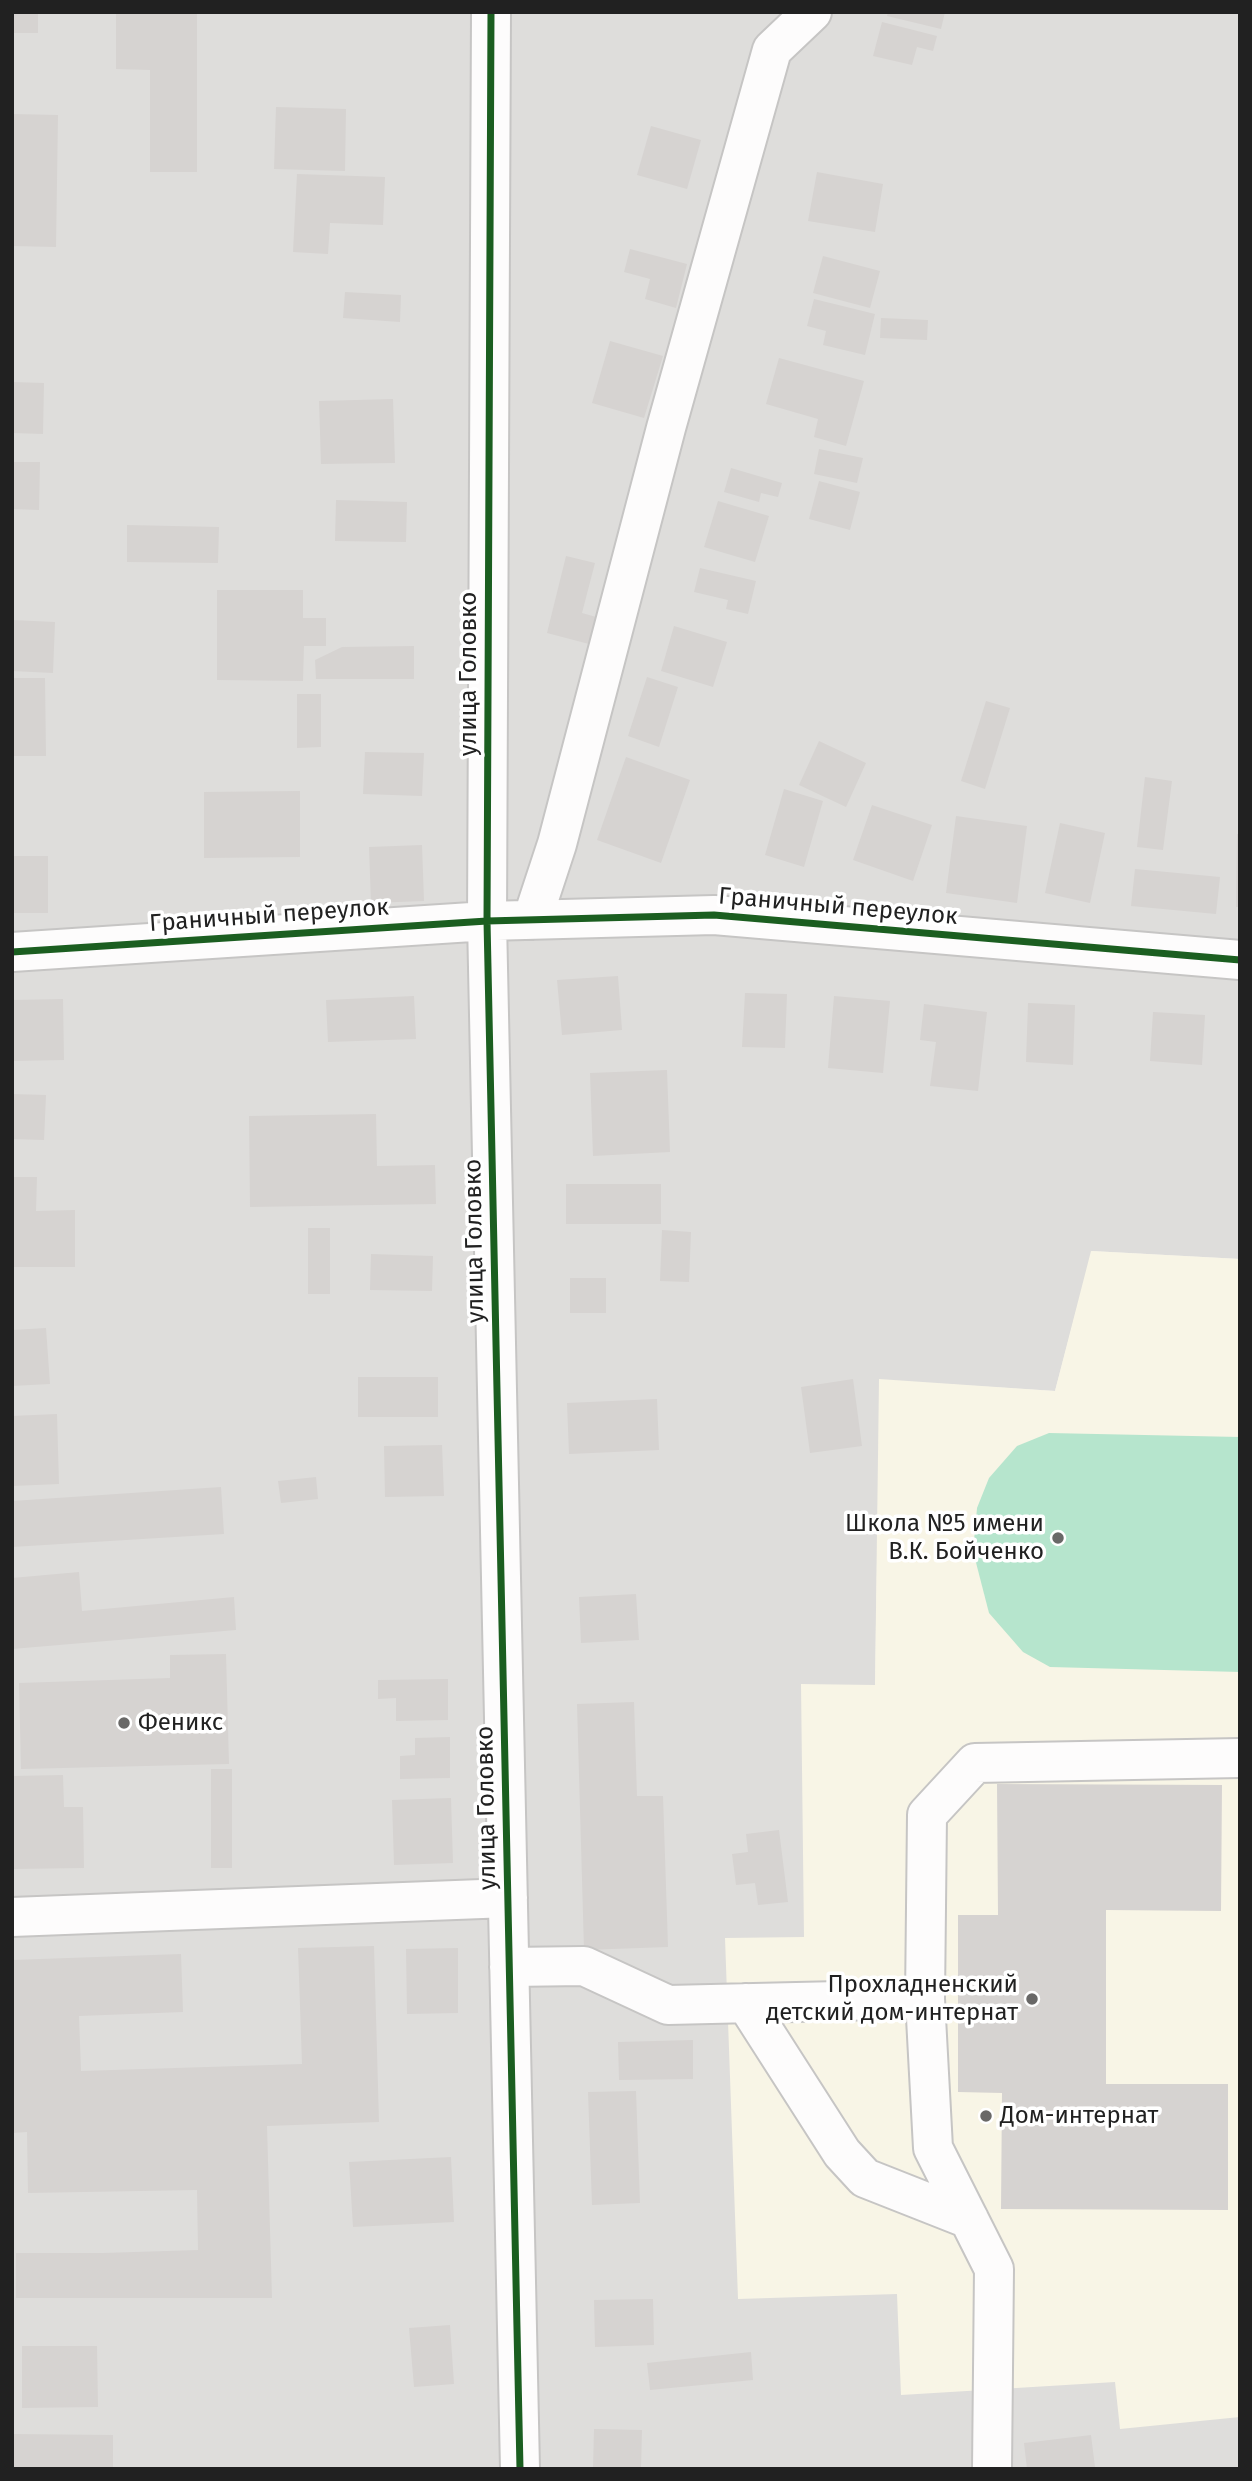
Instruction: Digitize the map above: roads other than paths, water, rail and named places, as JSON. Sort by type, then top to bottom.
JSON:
[{"type":"street","name":"улица Головко","points":[[491,12],[487,921],[520,2469]]},
{"type":"street","points":[[532,920],[557,844],[666,428],[772,50],[812,12]]},
{"type":"street","name":"Граничный переулок","points":[[12,952],[487,921],[714,915],[1240,960]]},
{"type":"street","points":[[992,2469],[994,2269],[933,2148],[925,1999],[927,1815],[975,1763],[1240,1758]]},
{"type":"street","points":[[12,1917],[508,1898]]},
{"type":"street","points":[[509,1967],[584,1966],[668,2005],[925,1999]]},
{"type":"street","points":[[746,2003],[842,2153],[865,2178],[969,2219]]},
{"type":"place","name":"Школа №5 имени В.К. Бойченко","points":[[1058,1538]]},
{"type":"place","name":"Феникс","points":[[124,1723]]},
{"type":"place","name":"Прохладненский детский дом-интернат","points":[[1032,1999]]},
{"type":"place","name":"Дом-интернат","points":[[986,2116]]}]
